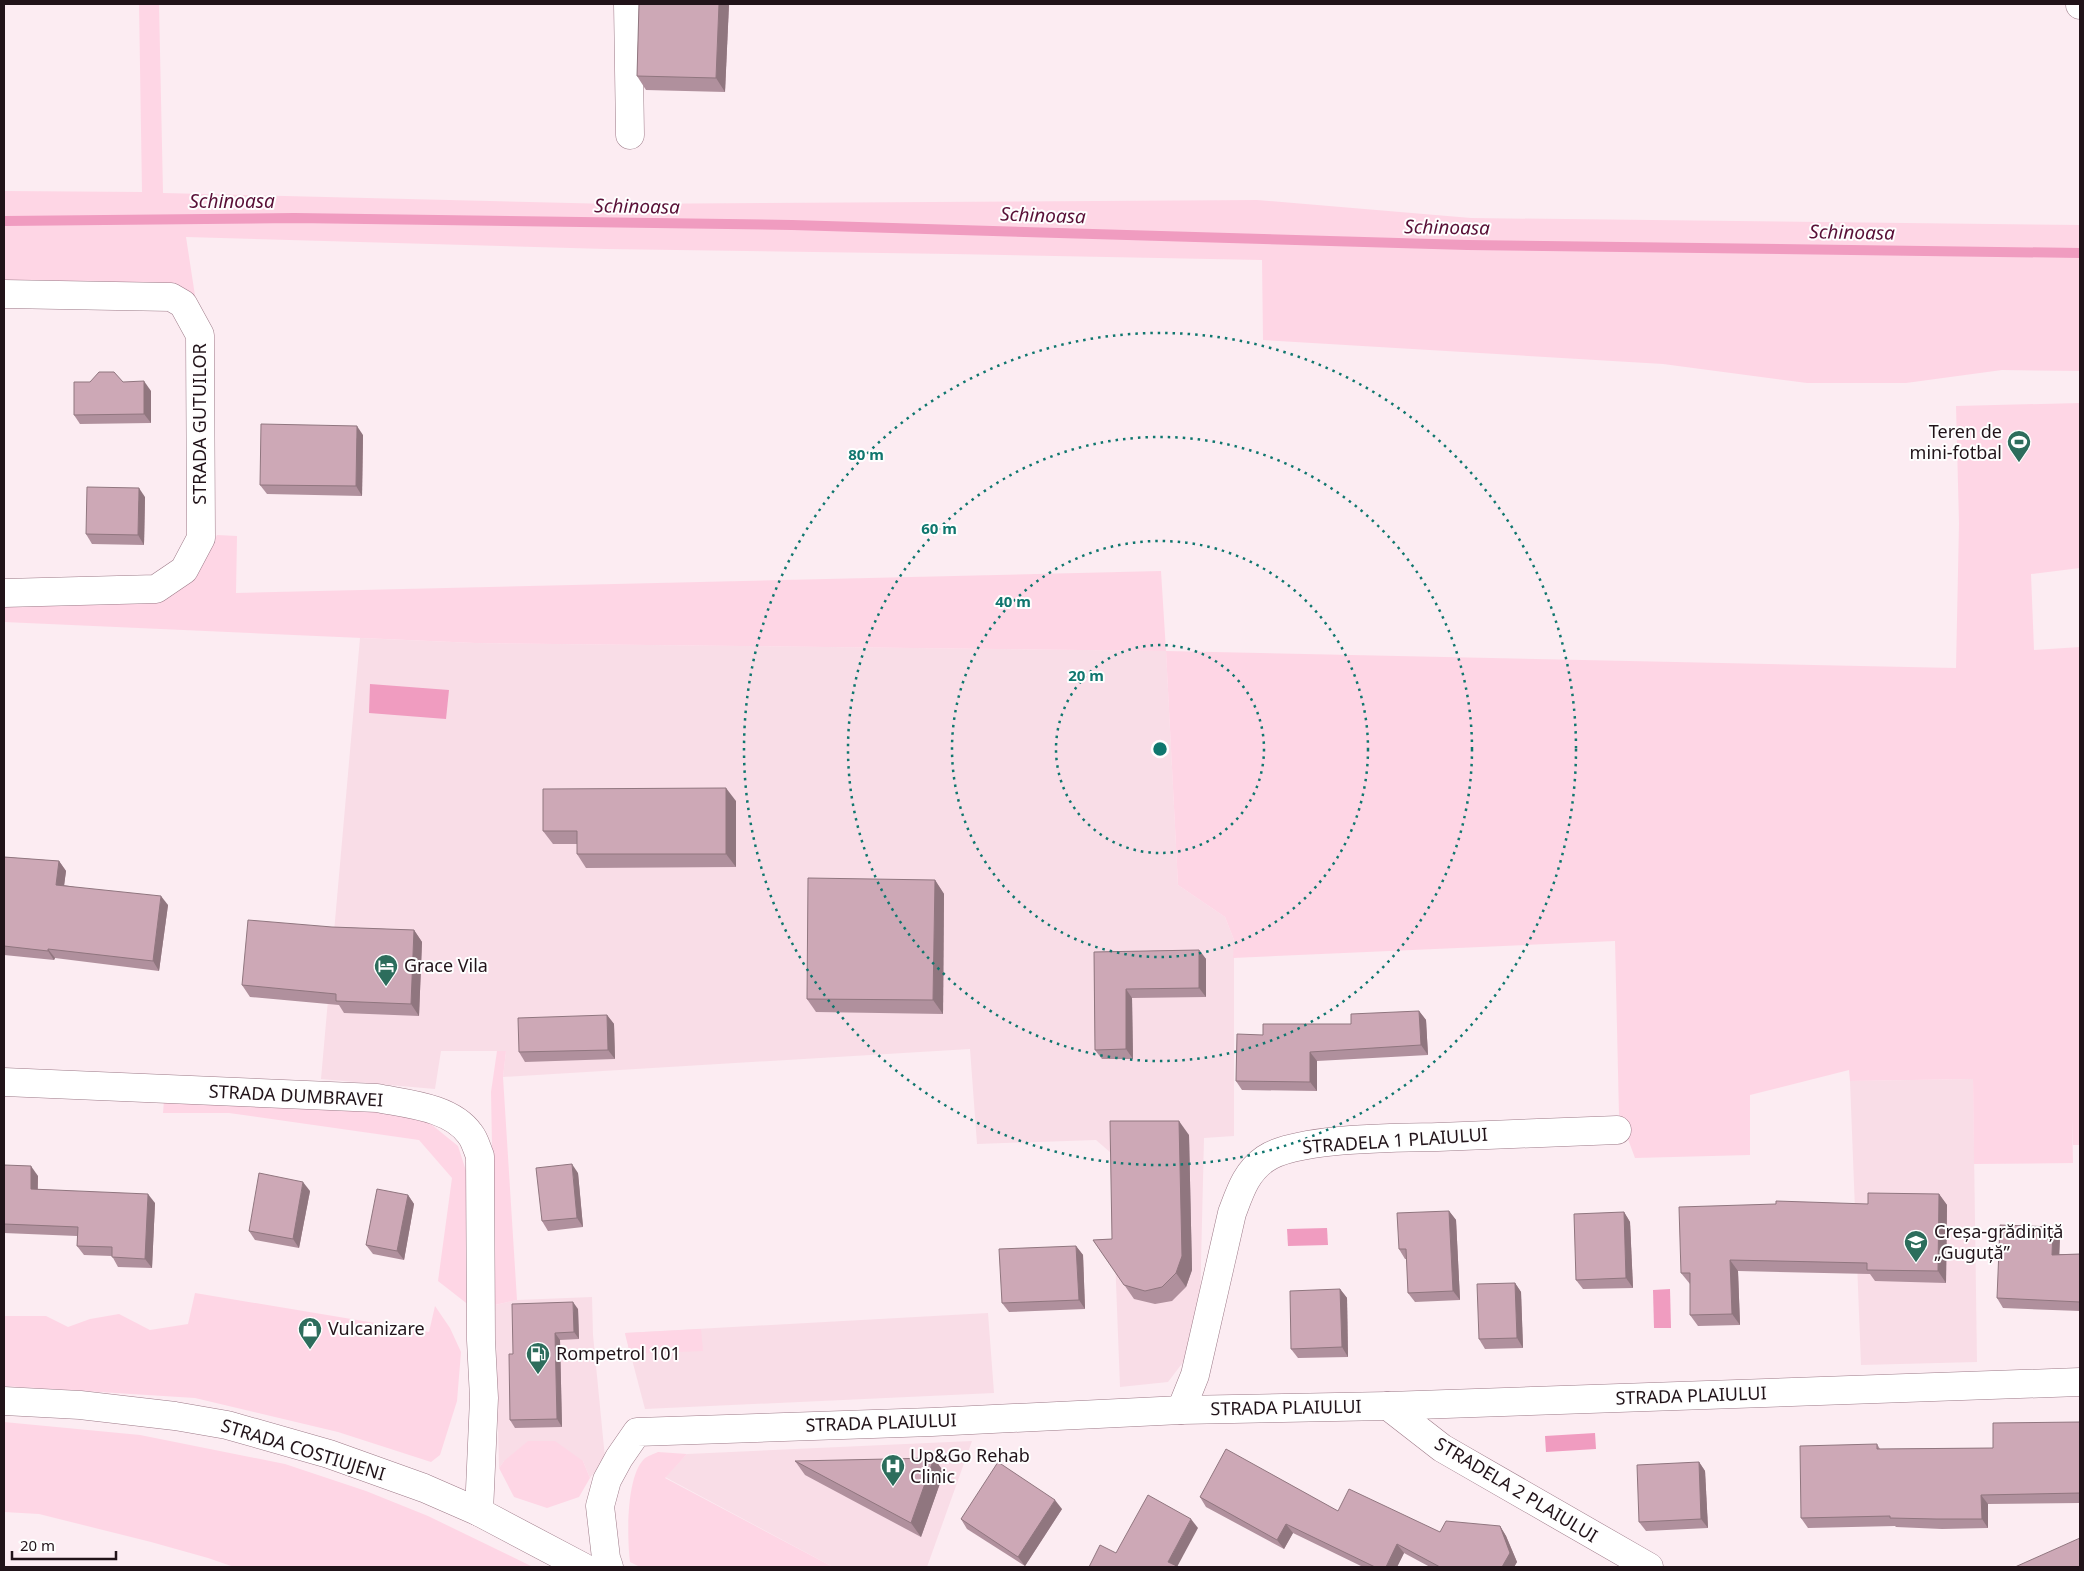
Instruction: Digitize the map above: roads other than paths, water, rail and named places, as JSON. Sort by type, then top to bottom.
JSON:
[{"type":"street","points":[[628,4],[630,135]]},
{"type":"street","name":"STRADA GUTUILOR","points":[[4,294],[170,297],[182,304],[200,336],[201,538],[184,570],[156,589],[4,593]]},
{"type":"street","name":"STRADA DUMBRAVEI","points":[[4,1082],[377,1098],[431,1109],[452,1118],[470,1134],[480,1156],[481,1340],[484,1398],[479,1512]]},
{"type":"street","name":"STRADELA 1 PLAIULUI","points":[[1181,1410],[1195,1375],[1232,1213],[1241,1188],[1250,1172],[1266,1158],[1290,1148],[1356,1140],[1617,1130]]},
{"type":"street","name":"STRADA PLAIULUI","points":[[609,1567],[606,1558],[600,1506],[607,1480],[618,1458],[637,1432],[932,1422],[1181,1410],[1388,1406],[2080,1382]]},
{"type":"street","name":"STRADA COSTIUJENI","points":[[4,1401],[80,1405],[153,1413],[226,1425],[329,1454],[424,1488],[479,1512],[583,1567]]},
{"type":"street","name":"STRADELA 2 PLAIULUI","points":[[1388,1406],[1442,1448],[1649,1567]]},
{"type":"waterway","name":"Schinoasa","points":[[4,221],[294,218],[792,225],[1467,245],[2080,253]]},
{"type":"place","name":"Teren de mini-fotbal","points":[[2019,463]]},
{"type":"place","name":"Grace Vila","points":[[386,987]]},
{"type":"place","name":"Creșa-grădiniță „Guguță”","points":[[1916,1263]]},
{"type":"place","name":"Vulcanizare","points":[[310,1350]]},
{"type":"place","name":"Rompetrol 101","points":[[538,1375]]},
{"type":"place","name":"Up&Go Rehab Clinic","points":[[893,1487]]}]
